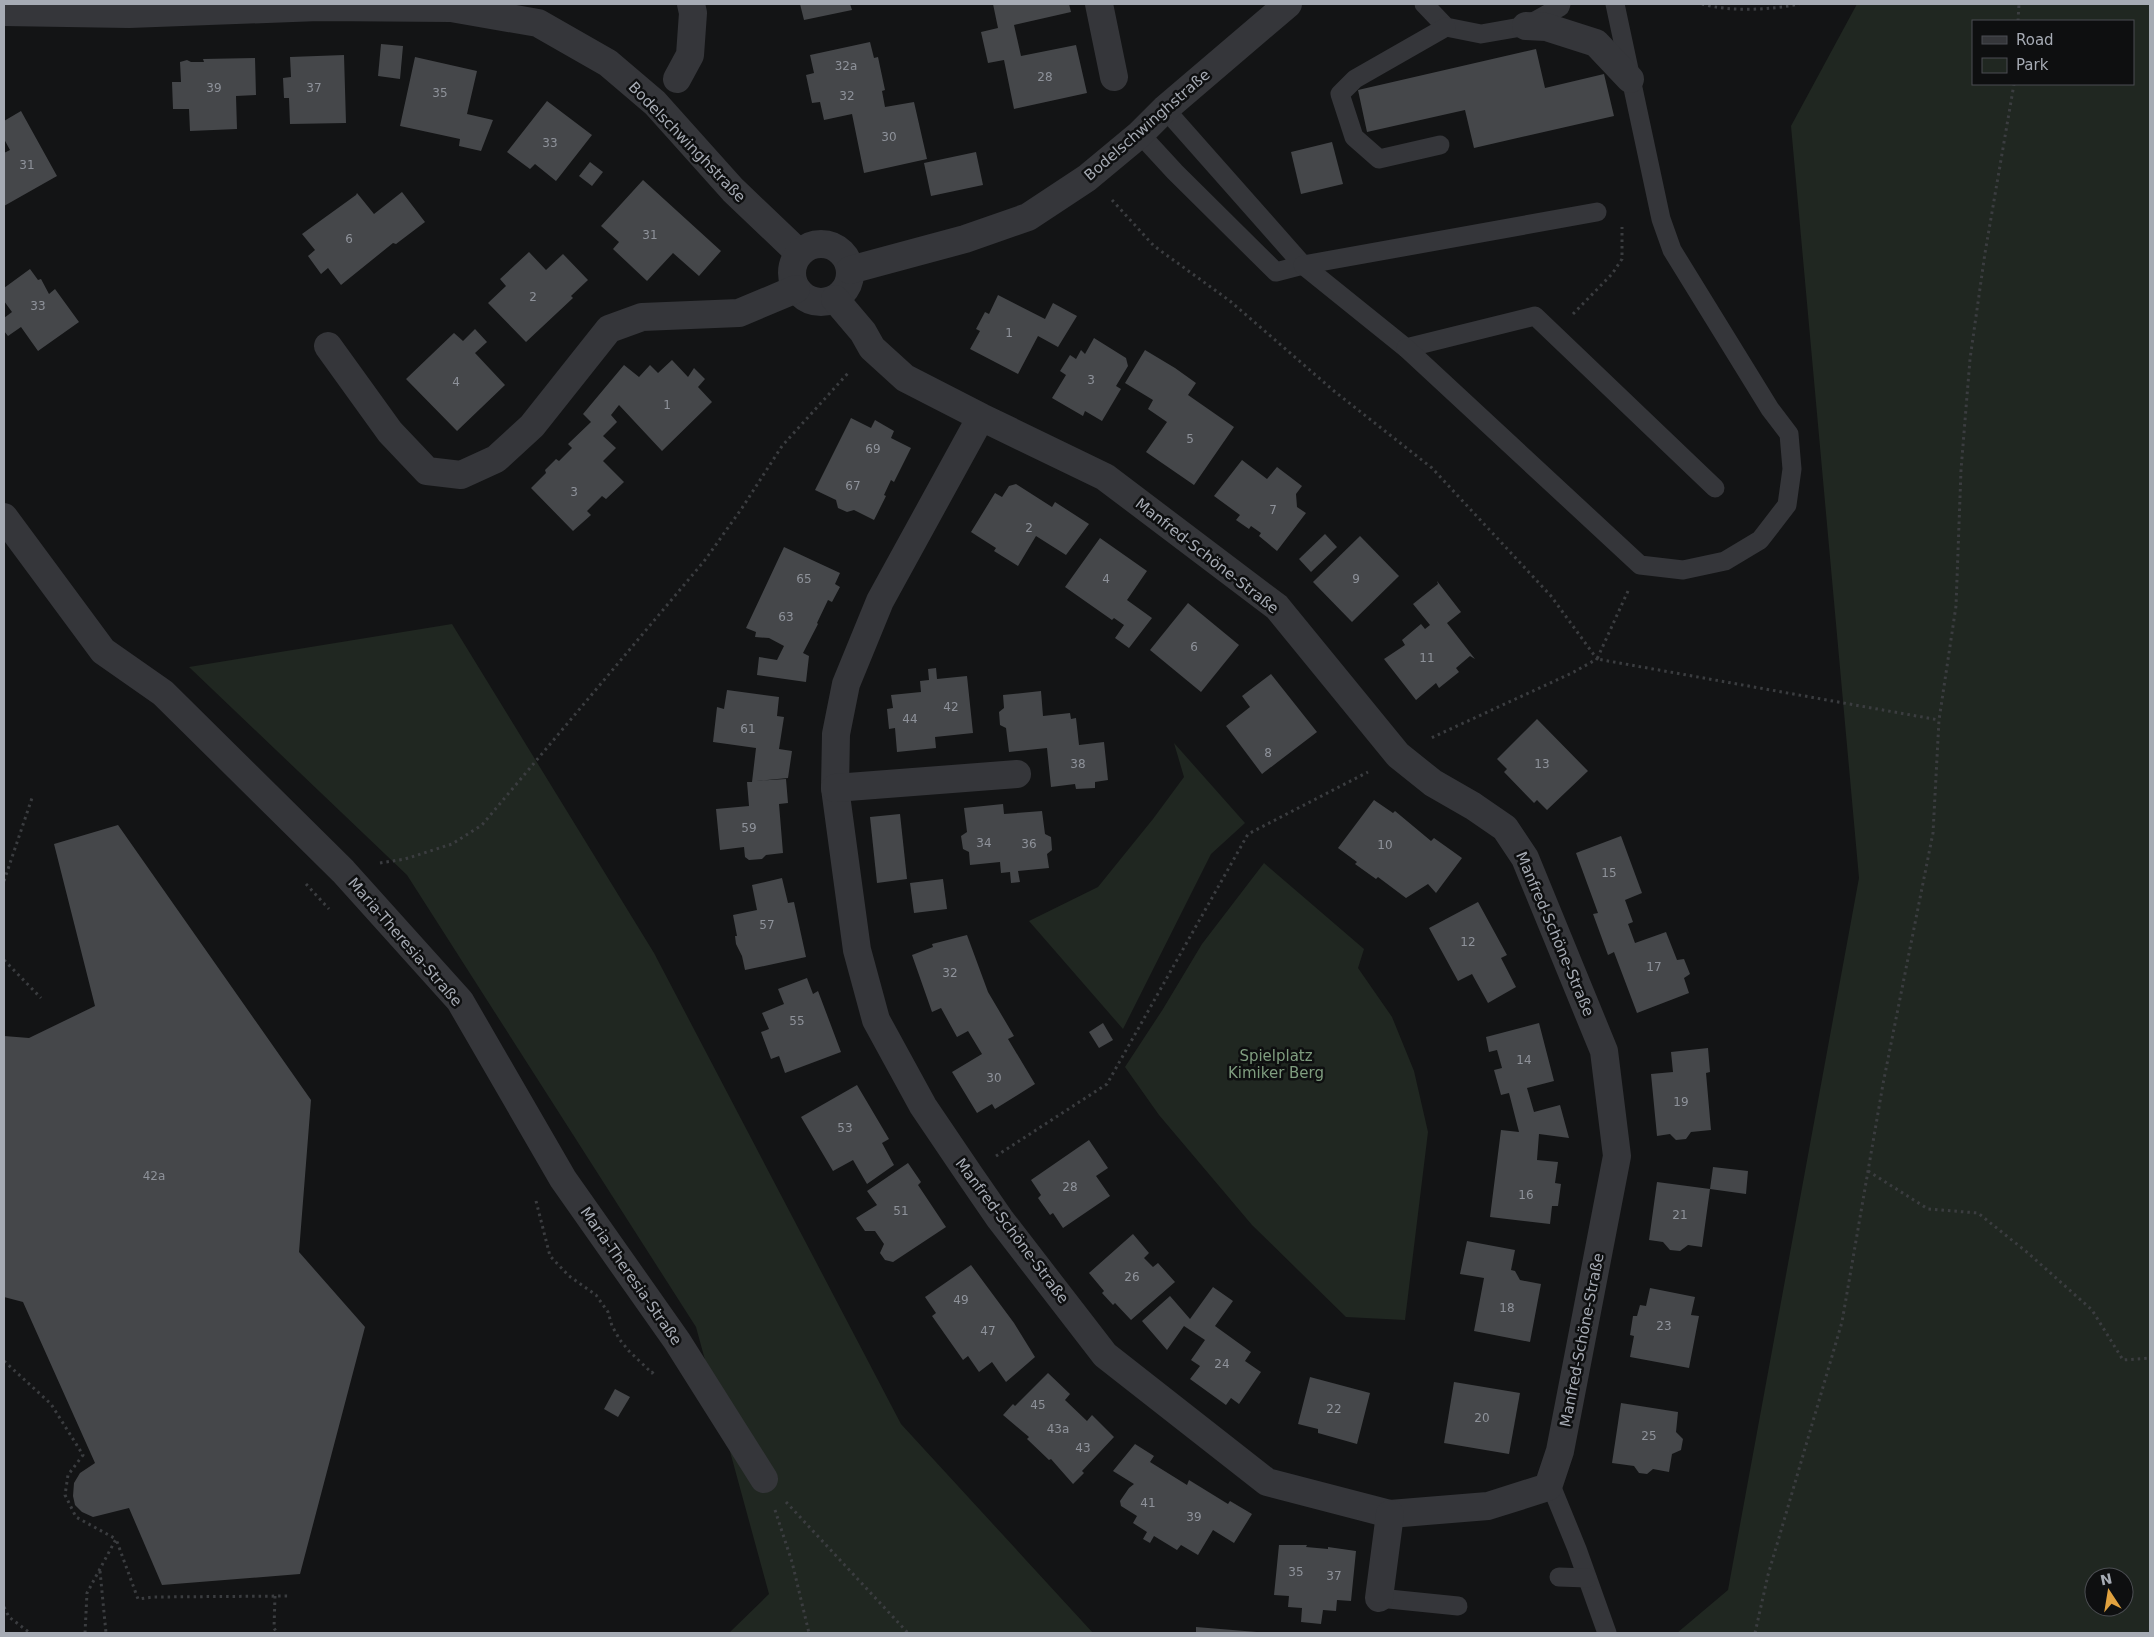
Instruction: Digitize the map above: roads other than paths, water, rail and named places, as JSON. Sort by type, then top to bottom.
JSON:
[{"type":"street","points":[[677,79],[690,55],[693,13],[691,4]]},
{"type":"street","points":[[1099,4],[1114,78]]},
{"type":"street","name":"Bodelschwinghstraße","points":[[850,270],[964,239],[1028,217],[1087,178],[1288,4]]},
{"type":"street","name":"Bodelschwinghstraße","points":[[4,12],[129,14],[319,7],[451,8],[538,23],[608,63],[655,104],[734,190],[800,253]]},
{"type":"street","points":[[1526,26],[1546,26],[1596,44],[1630,79]]},
{"type":"street","points":[[819,244],[830,245],[843,255],[850,270],[847,287],[835,299],[824,302],[813,302],[803,297],[796,289],[792,277],[793,264],[800,253],[809,246],[819,244]]},
{"type":"street","points":[[328,346],[390,432],[427,471],[460,475],[496,459],[532,426],[609,328],[642,316],[739,314],[796,289]]},
{"type":"street","name":"Manfred-Schöne-Straße","points":[[835,299],[863,332],[872,348],[904,378],[1105,478],[1277,607],[1398,756],[1433,783],[1506,828],[1525,858],[1604,1052],[1617,1156],[1560,1451],[1548,1486],[1488,1506],[1390,1514],[1267,1482],[1105,1355],[1000,1219],[969,1174],[923,1106],[876,1020],[857,950],[835,788],[836,734],[846,684],[880,601],[981,417]]},
{"type":"street","name":"Maria-Theresia-Straße","points":[[4,517],[103,651],[163,693],[343,871],[460,1002],[563,1179],[677,1342],[764,1479]]},
{"type":"street","points":[[835,788],[1017,774]]},
{"type":"street","points":[[1379,1598],[1390,1514]]},
{"type":"lane","points":[[1424,4],[1446,27],[1481,34],[1526,26],[1560,7],[1561,4]]},
{"type":"lane","points":[[1165,109],[1303,265],[1406,348],[1640,565],[1683,570],[1708,565],[1724,561],[1760,540],[1787,505],[1792,469],[1790,434],[1765,401],[1672,250],[1661,219],[1615,4]]},
{"type":"lane","points":[[1440,145],[1379,159],[1354,137],[1340,94],[1355,79],[1446,27]]},
{"type":"lane","points":[[1140,134],[1175,172],[1276,272],[1303,265],[1597,212]]},
{"type":"lane","points":[[1406,348],[1535,316],[1715,488]]},
{"type":"lane","points":[[1548,1486],[1550,1483],[1607,1633]]},
{"type":"lane","points":[[1558,1577],[1587,1578]]},
{"type":"lane","points":[[1379,1598],[1458,1606]]},
{"type":"park label","name":"Spielplatz Kimiker Berg","points":[[1276,1064]]}]
